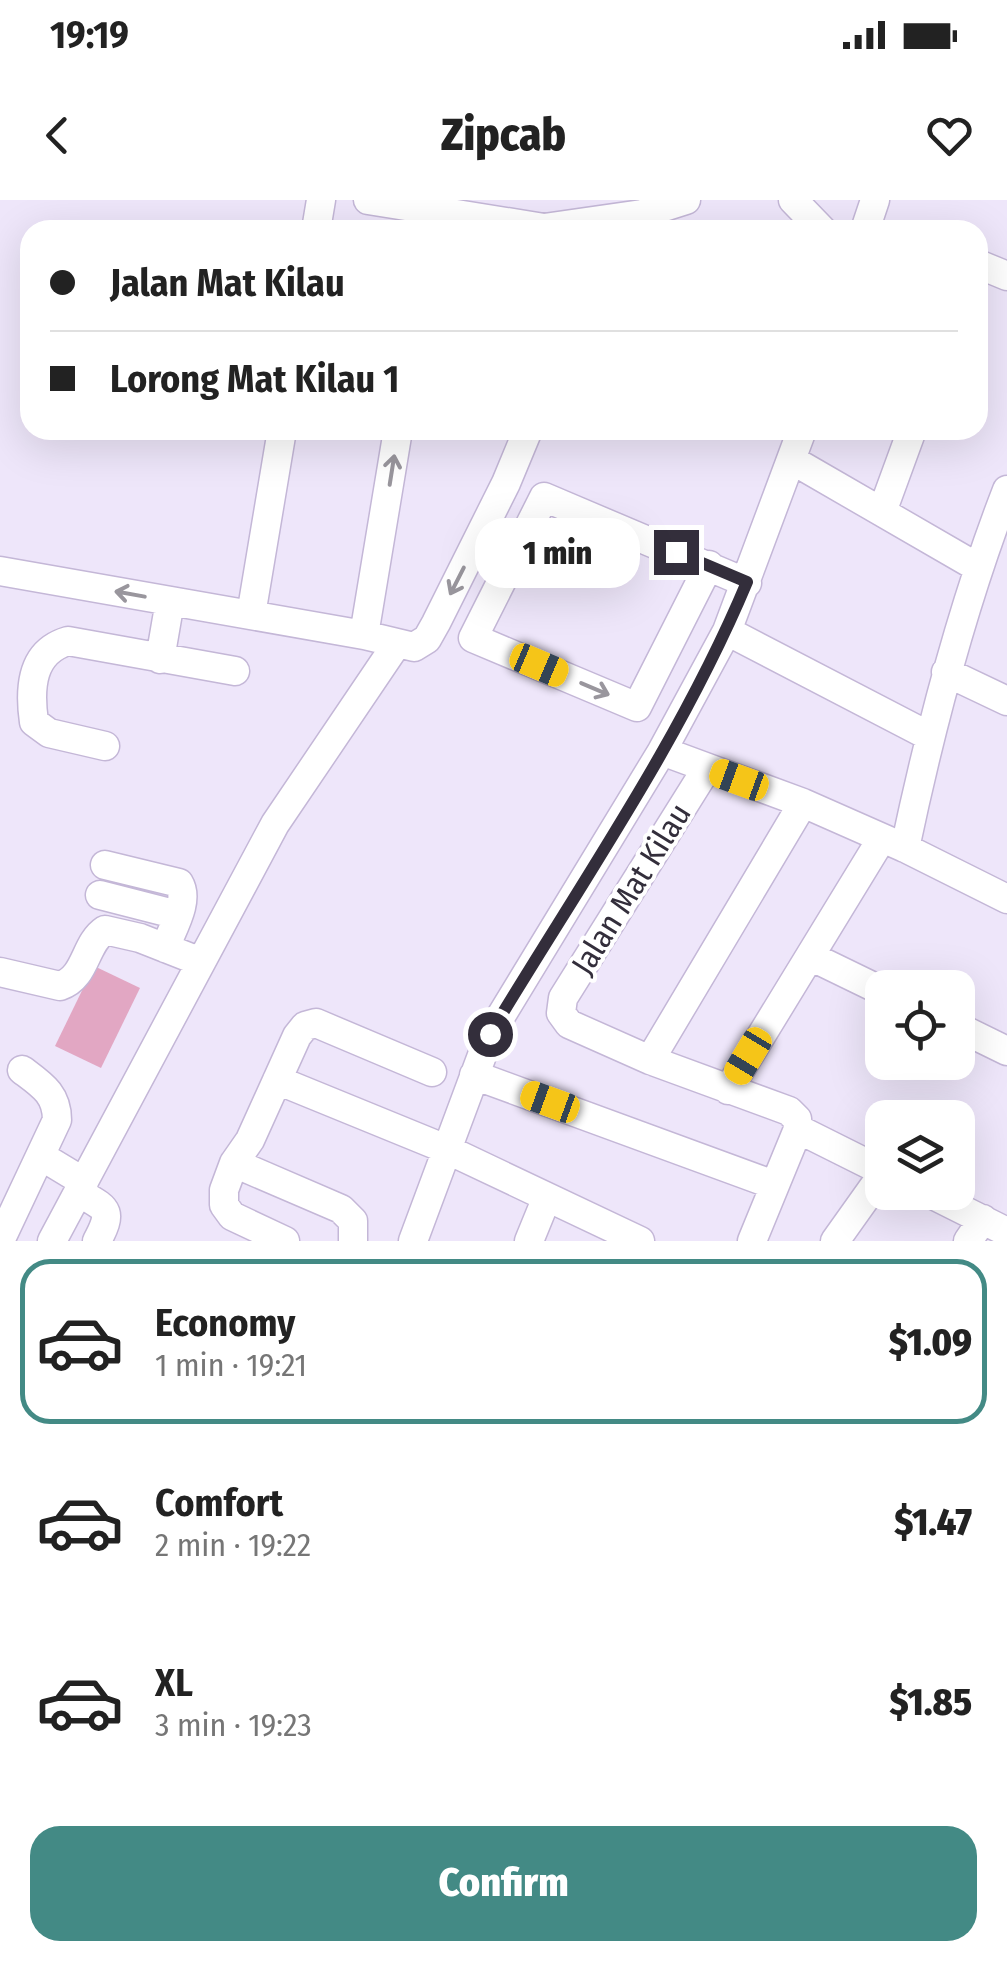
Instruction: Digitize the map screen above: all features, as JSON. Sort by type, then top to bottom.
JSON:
[{"type":"street","points":[[368,200],[481,220]]},
{"type":"street","points":[[646,220],[686,200]]},
{"type":"street","points":[[793,200],[812,220]]},
{"type":"street","points":[[251,615],[280,440]]},
{"type":"street","points":[[364,635],[396,440]]},
{"type":"street","points":[[0,571],[414,647],[427,639],[524,440]]},
{"type":"street","name":"Jalan Mat Kilau","points":[[413,1241],[490,1034],[662,751],[727,631],[799,440]]},
{"type":"street","points":[[882,512],[908,440]]},
{"type":"street","points":[[792,460],[977,567]]},
{"type":"street","points":[[728,1090],[810,956],[893,843],[929,736],[977,567],[1007,490]]},
{"type":"street","points":[[708,565],[637,707],[473,638],[544,496],[708,565],[747,582]]},
{"type":"street","points":[[160,659],[170,601]]},
{"type":"street","points":[[727,631],[929,736]]},
{"type":"street","points":[[104,746],[49,733],[34,722],[32,706],[38,662],[48,646],[68,640],[235,671]]},
{"type":"street","points":[[52,1241],[275,824],[396,645]]},
{"type":"street","points":[[946,672],[1007,701]]},
{"type":"street","points":[[662,751],[803,803],[1007,899]]},
{"type":"street","name":"Jalan Mat Kilau","points":[[650,1060],[569,1024],[560,1013],[563,998],[708,768]]},
{"type":"street","points":[[752,1241],[798,1129],[796,1119],[790,1111],[650,1060],[803,803]]},
{"type":"street","points":[[105,864],[179,882],[184,892],[165,948]]},
{"type":"street","points":[[100,895],[178,915]]},
{"type":"street","points":[[0,972],[60,986],[68,984],[79,972],[98,934],[105,930],[202,962]]},
{"type":"street","points":[[810,956],[865,983]]},
{"type":"street","points":[[285,1241],[232,1216],[224,1205],[224,1190],[305,1026],[316,1022],[432,1072]]},
{"type":"street","points":[[975,1035],[1007,1051]]},
{"type":"street","points":[[0,1241],[57,1120],[57,1104],[48,1088],[22,1070]]},
{"type":"street","points":[[474,1075],[774,1186]]},
{"type":"street","points":[[277,1080],[446,1150],[640,1241]]},
{"type":"street","points":[[798,1129],[865,1164]]},
{"type":"street","points":[[41,1156],[76,1196]]},
{"type":"street","points":[[234,1163],[341,1209],[352,1221],[353,1241]]},
{"type":"street","points":[[26,1189],[76,1196],[104,1207],[108,1220],[97,1241]]},
{"type":"street","points":[[529,1241],[548,1197]]},
{"type":"street","points":[[834,1241],[865,1197]]},
{"type":"street","points":[[954,1210],[986,1231]]},
{"type":"shaded area","points":[[94,966],[140,988],[101,1068],[55,1046]]},
{"type":"route","points":[[490,1034],[680,720],[727,631],[747,582],[676,552]]}]
